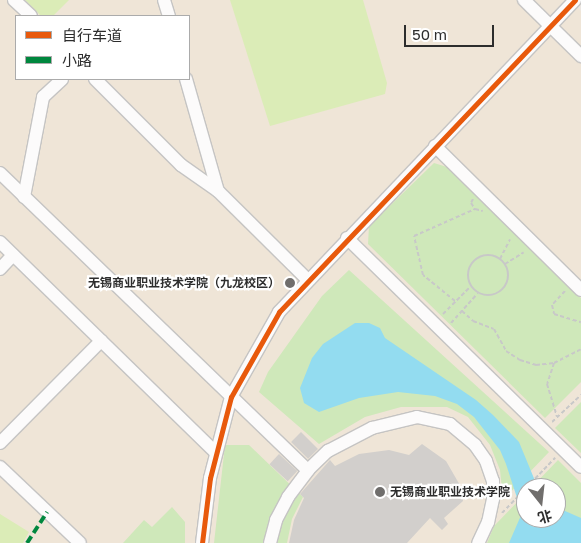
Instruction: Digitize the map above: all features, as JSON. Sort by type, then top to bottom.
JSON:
[{"type":"street","points":[[14,0],[30,15]]},
{"type":"street","points":[[164,0],[169,15]]},
{"type":"street","points":[[524,0],[581,56]]},
{"type":"street","points":[[202,543],[204,513],[216,452],[231,398],[279,312],[307,279],[575,0]]},
{"type":"street","points":[[24,197],[43,97],[61,80]]},
{"type":"street","points":[[96,80],[181,165],[218,191],[307,279]]},
{"type":"street","points":[[186,80],[218,191]]},
{"type":"street","points":[[435,146],[577,286]]},
{"type":"street","points":[[0,173],[231,398],[308,470]]},
{"type":"street","points":[[347,238],[581,467]]},
{"type":"street","points":[[0,242],[216,452]]},
{"type":"street","points":[[0,269],[13,255]]},
{"type":"street","points":[[0,443],[101,341]]},
{"type":"street","points":[[270,543],[276,520],[288,497],[308,470],[328,451],[372,428],[417,417],[450,424],[475,445],[486,461],[493,481],[493,499],[488,522],[478,543]]},
{"type":"street","points":[[0,467],[80,543]]},
{"type":"path","points":[[455,301],[423,274],[414,236],[475,209]]},
{"type":"path","points":[[500,259],[510,245],[515,225]]},
{"type":"path","points":[[505,264],[518,253],[538,247]]},
{"type":"path","points":[[484,256],[500,259],[505,264],[508,276],[502,289],[491,295],[479,293],[471,286],[468,275],[474,262],[484,256]]},
{"type":"path","points":[[438,327],[455,301],[471,286]]},
{"type":"path","points":[[577,286],[552,305],[554,314],[581,322]]},
{"type":"path","points":[[438,327],[462,311],[479,293]]},
{"type":"path","points":[[462,311],[473,321],[494,329],[506,351],[520,360],[536,364],[554,363],[581,349]]},
{"type":"path","points":[[554,363],[547,384],[557,417]]},
{"type":"path","points":[[544,430],[581,395]]},
{"type":"path","points":[[535,478],[564,450]]},
{"type":"path","points":[[508,507],[516,499]]},
{"type":"shaded area","name":"无锡商业职业技术学院（九龙校区）","points":[[0,0],[571,0],[581,11],[581,543],[0,543]]},
{"type":"green space","points":[[25,0],[69,0],[54,15],[40,15]]},
{"type":"green space","points":[[230,0],[363,0],[387,83],[385,94],[270,126]]},
{"type":"green space","points":[[434,163],[447,167],[581,298],[581,382],[545,418],[368,244],[369,226]]},
{"type":"green space","points":[[349,270],[549,452],[524,478],[516,478],[516,486],[503,500],[500,470],[490,445],[468,417],[447,407],[401,407],[365,417],[319,444],[259,392],[268,372],[322,296]]},
{"type":"green space","points":[[581,402],[581,453],[555,428]]},
{"type":"green space","points":[[225,445],[249,445],[303,497],[292,519],[287,543],[214,543]]},
{"type":"green space","points":[[558,460],[581,483],[581,543],[487,543],[494,526],[516,503],[516,528],[566,528],[566,478],[541,478]]},
{"type":"green space","points":[[172,507],[185,522],[185,543],[123,543],[144,520],[152,527]]},
{"type":"green space","points":[[0,514],[29,532],[23,543],[0,543]]},
{"type":"water","points":[[355,323],[369,323],[380,328],[385,338],[476,400],[493,415],[519,442],[534,478],[516,478],[516,495],[500,450],[474,417],[457,404],[435,396],[398,392],[359,398],[319,412],[304,403],[300,388],[312,358],[323,344]]},
{"type":"water","points":[[566,511],[581,518],[581,543],[509,543],[516,527],[566,528]]},
{"type":"building","points":[[301,432],[318,449],[308,459],[291,442]]},
{"type":"building","name":"无锡商业职业技术学院","points":[[422,444],[446,461],[461,487],[463,501],[444,518],[448,524],[442,530],[430,518],[407,543],[289,543],[294,520],[304,498],[300,494],[330,460],[335,466],[359,454],[389,450],[409,455]]},
{"type":"building","points":[[279,454],[297,471],[288,481],[269,464]]},
{"type":"marked path","points":[[27,543],[47,512]]},
{"type":"cycle path","points":[[202,543],[210,478],[231,397],[279,312],[575,0]]},
{"type":"place","name":"无锡商业职业技术学院（九龙校区）","points":[[290,283]]},
{"type":"place","name":"无锡商业职业技术学院","points":[[380,492]]}]
